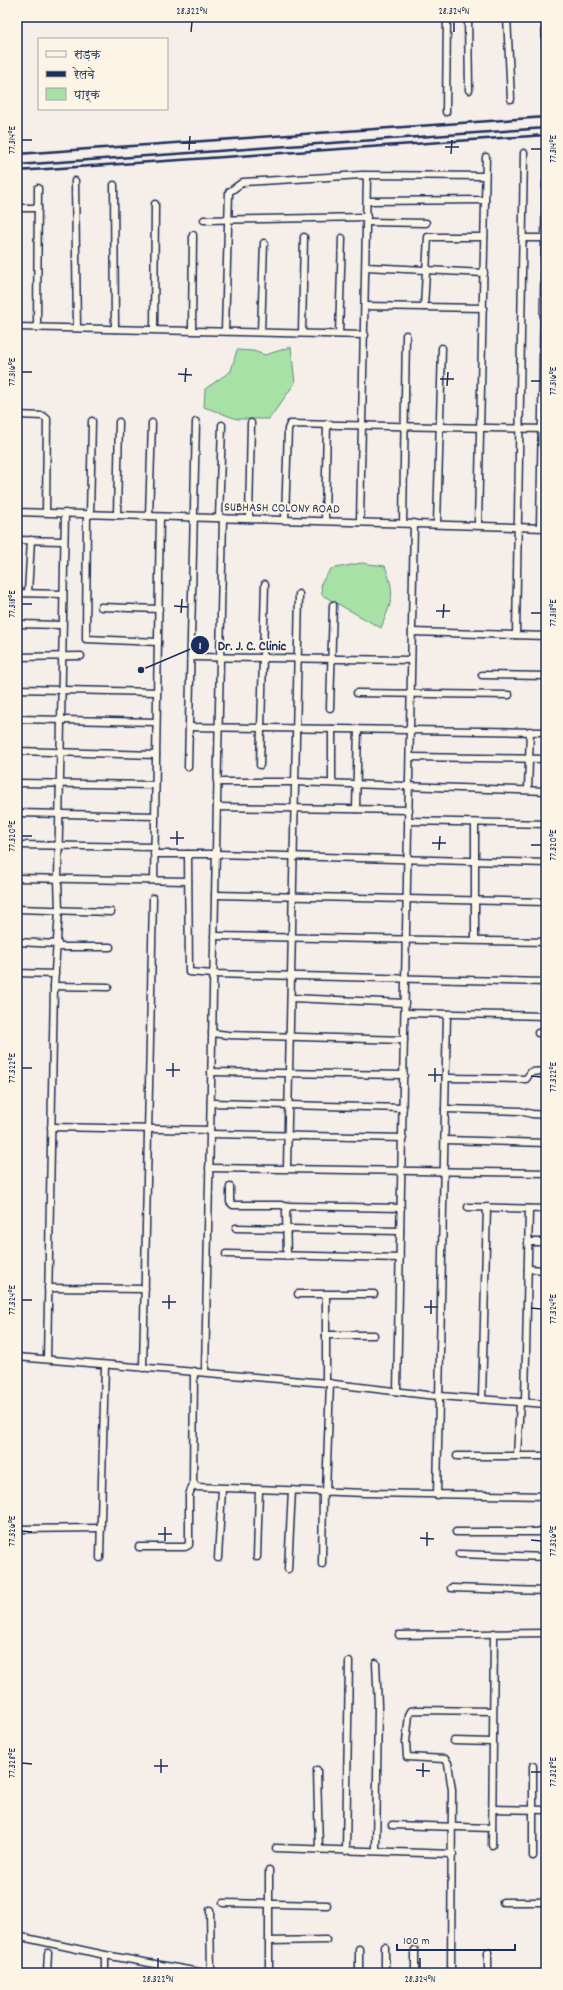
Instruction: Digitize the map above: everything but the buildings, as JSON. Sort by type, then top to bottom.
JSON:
[{"type":"street","points":[[446,112],[447,17]]},
{"type":"street","points":[[468,17],[469,90]]},
{"type":"street","points":[[507,17],[511,99]]},
{"type":"street","points":[[545,17],[546,51]]},
{"type":"street","points":[[516,635],[524,153]]},
{"type":"street","points":[[478,525],[486,157]]},
{"type":"street","points":[[225,331],[229,192],[243,182],[364,175],[486,176]]},
{"type":"street","points":[[360,522],[368,201],[368,179],[364,175]]},
{"type":"street","points":[[75,181],[77,328]]},
{"type":"street","points":[[543,528],[546,183]]},
{"type":"street","points":[[114,185],[115,329]]},
{"type":"street","points":[[37,327],[38,188]]},
{"type":"street","points":[[368,201],[485,200]]},
{"type":"street","points":[[154,329],[155,204]]},
{"type":"street","points":[[17,208],[38,208]]},
{"type":"street","points":[[204,220],[367,219],[426,223]]},
{"type":"street","points":[[192,330],[193,235]]},
{"type":"street","points":[[302,333],[304,237]]},
{"type":"street","points":[[424,307],[428,237],[484,237]]},
{"type":"street","points":[[339,334],[342,238]]},
{"type":"street","points":[[522,238],[546,238]]},
{"type":"street","points":[[261,332],[264,243]]},
{"type":"street","points":[[366,267],[484,273]]},
{"type":"street","points":[[365,306],[483,308]]},
{"type":"street","points":[[17,327],[365,335]]},
{"type":"street","points":[[403,523],[406,335]]},
{"type":"street","points":[[437,524],[442,348]]},
{"type":"street","points":[[17,415],[42,416],[46,418],[46,512]]},
{"type":"street","points":[[92,421],[86,639],[158,642]]},
{"type":"street","points":[[117,516],[119,422]]},
{"type":"street","points":[[188,767],[196,422]]},
{"type":"street","points":[[149,516],[152,423]]},
{"type":"street","points":[[250,519],[251,423]]},
{"type":"street","points":[[285,519],[288,426],[292,424],[544,429]]},
{"type":"street","points":[[325,520],[327,424]]},
{"type":"street","points":[[205,1372],[220,657],[222,425]]},
{"type":"street","name":"SUBHASH COLONY ROAD","points":[[17,512],[117,516],[325,520],[543,528]]},
{"type":"street","points":[[47,1360],[54,986],[59,910],[58,846],[62,719],[63,657],[61,624],[64,513]]},
{"type":"street","points":[[154,880],[160,517]]},
{"type":"street","points":[[397,1391],[414,523]]},
{"type":"street","points":[[17,540],[63,541]]},
{"type":"street","points":[[28,593],[31,540]]},
{"type":"street","points":[[260,765],[265,584]]},
{"type":"street","points":[[17,593],[62,594]]},
{"type":"street","points":[[287,1168],[299,594]]},
{"type":"street","points":[[330,708],[333,605]]},
{"type":"street","points":[[101,607],[158,609]]},
{"type":"street","points":[[17,624],[61,624]]},
{"type":"street","points":[[412,632],[546,636]]},
{"type":"street","points":[[17,657],[80,656]]},
{"type":"street","points":[[191,657],[411,660]]},
{"type":"street","points":[[482,675],[546,676]]},
{"type":"street","points":[[17,689],[157,692]]},
{"type":"street","points":[[356,693],[508,695]]},
{"type":"street","points":[[17,719],[156,722]]},
{"type":"street","points":[[189,726],[546,732]]},
{"type":"street","points":[[332,728],[332,783]]},
{"type":"street","points":[[356,809],[358,729]]},
{"type":"street","points":[[528,790],[530,731]]},
{"type":"street","points":[[17,751],[156,755]]},
{"type":"street","points":[[410,757],[546,759]]},
{"type":"street","points":[[217,782],[332,783],[546,791]]},
{"type":"street","points":[[17,783],[155,785]]},
{"type":"street","points":[[217,807],[409,810]]},
{"type":"street","points":[[17,813],[155,816]]},
{"type":"street","points":[[408,821],[546,824]]},
{"type":"street","points":[[475,822],[475,940]]},
{"type":"street","points":[[17,845],[154,847]]},
{"type":"street","points":[[154,854],[216,854],[546,863]]},
{"type":"street","points":[[188,854],[188,971],[191,973],[406,977],[448,980],[546,982]]},
{"type":"street","points":[[17,878],[188,881]]},
{"type":"street","points":[[215,895],[293,898],[546,902]]},
{"type":"street","points":[[143,1368],[153,898]]},
{"type":"street","points":[[17,909],[111,912]]},
{"type":"street","points":[[214,936],[292,939],[546,942]]},
{"type":"street","points":[[17,942],[110,947]]},
{"type":"street","points":[[17,973],[55,974]]},
{"type":"street","points":[[54,986],[108,987]]},
{"type":"street","points":[[291,998],[405,1003]]},
{"type":"street","points":[[405,1013],[546,1016]]},
{"type":"street","points":[[437,1495],[447,1014]]},
{"type":"street","points":[[212,1033],[404,1040]]},
{"type":"street","points":[[538,1033],[546,1033]]},
{"type":"street","points":[[446,1078],[526,1079],[531,1072],[546,1071]]},
{"type":"street","points":[[211,1072],[404,1075]]},
{"type":"street","points":[[211,1103],[403,1108]]},
{"type":"street","points":[[446,1109],[520,1111],[546,1115]]},
{"type":"street","points":[[51,1127],[402,1138]]},
{"type":"street","points":[[445,1140],[546,1143]]},
{"type":"street","points":[[209,1168],[287,1168],[401,1172],[546,1174]]},
{"type":"street","points":[[230,1187],[230,1202],[233,1205],[401,1208]]},
{"type":"street","points":[[287,1207],[287,1256]]},
{"type":"street","points":[[468,1207],[546,1209]]},
{"type":"street","points":[[482,1399],[487,1207]]},
{"type":"street","points":[[517,1456],[522,1402],[528,1269],[528,1209]]},
{"type":"street","points":[[236,1228],[400,1231]]},
{"type":"street","points":[[528,1242],[546,1242]]},
{"type":"street","points":[[226,1254],[400,1258]]},
{"type":"street","points":[[528,1269],[546,1270]]},
{"type":"street","points":[[48,1288],[145,1289]]},
{"type":"street","points":[[298,1294],[374,1294]]},
{"type":"street","points":[[322,1564],[328,1383],[326,1294]]},
{"type":"street","points":[[326,1335],[374,1335]]},
{"type":"street","points":[[17,1357],[194,1371],[328,1383],[440,1396],[546,1404]]},
{"type":"street","points":[[100,1558],[105,1365]]},
{"type":"street","points":[[139,1547],[185,1547],[189,1545],[189,1495],[194,1484],[194,1371]]},
{"type":"street","points":[[457,1456],[546,1456]]},
{"type":"street","points":[[194,1484],[197,1487],[222,1489],[437,1495],[546,1496]]},
{"type":"street","points":[[218,1558],[222,1489]]},
{"type":"street","points":[[257,1557],[259,1490]]},
{"type":"street","points":[[288,1569],[292,1490]]},
{"type":"street","points":[[17,1529],[101,1528]]},
{"type":"street","points":[[456,1532],[546,1532]]},
{"type":"street","points":[[459,1554],[546,1557]]},
{"type":"street","points":[[451,1588],[546,1591]]},
{"type":"street","points":[[492,1845],[492,1711],[494,1633]]},
{"type":"street","points":[[399,1635],[546,1633]]},
{"type":"street","points":[[346,1850],[349,1662]]},
{"type":"street","points":[[376,1663],[378,1706],[376,1851]]},
{"type":"street","points":[[451,1973],[453,1798],[448,1763],[442,1759],[407,1757],[406,1742],[409,1714],[411,1711],[417,1710],[492,1711]]},
{"type":"street","points":[[454,1741],[492,1742]]},
{"type":"street","points":[[533,1766],[533,1856]]},
{"type":"street","points":[[317,1770],[319,1849]]},
{"type":"street","points":[[493,1809],[546,1810]]},
{"type":"street","points":[[392,1825],[492,1828]]},
{"type":"street","points":[[276,1848],[453,1854]]},
{"type":"street","points":[[269,1870],[269,1973]]},
{"type":"street","points":[[503,1902],[546,1902]]},
{"type":"street","points":[[224,1903],[327,1905]]},
{"type":"street","points":[[210,1910],[211,1973]]},
{"type":"street","points":[[17,1936],[105,1955],[205,1973]]},
{"type":"street","points":[[269,1941],[326,1940]]},
{"type":"street","points":[[385,1947],[385,1973]]},
{"type":"street","points":[[359,1949],[359,1973]]},
{"type":"street","points":[[415,1950],[415,1973]]},
{"type":"street","points":[[488,1952],[488,1973]]},
{"type":"street","points":[[47,1973],[48,1953]]},
{"type":"street","points":[[105,1955],[105,1973]]},
{"type":"green space","points":[[291,347],[295,383],[269,419],[237,419],[204,407],[205,389],[231,371],[237,350],[253,351],[265,355]]},
{"type":"green space","points":[[361,563],[385,566],[391,584],[390,604],[381,628],[322,595],[321,583],[331,569]]},
{"type":"railway","points":[[17,154],[546,117]]},
{"type":"railway","points":[[17,165],[546,128]]},
{"type":"railway","points":[[17,171],[546,135]]},
{"type":"place","name":"Dr. J. C. Clinic","points":[[141,670]]}]
